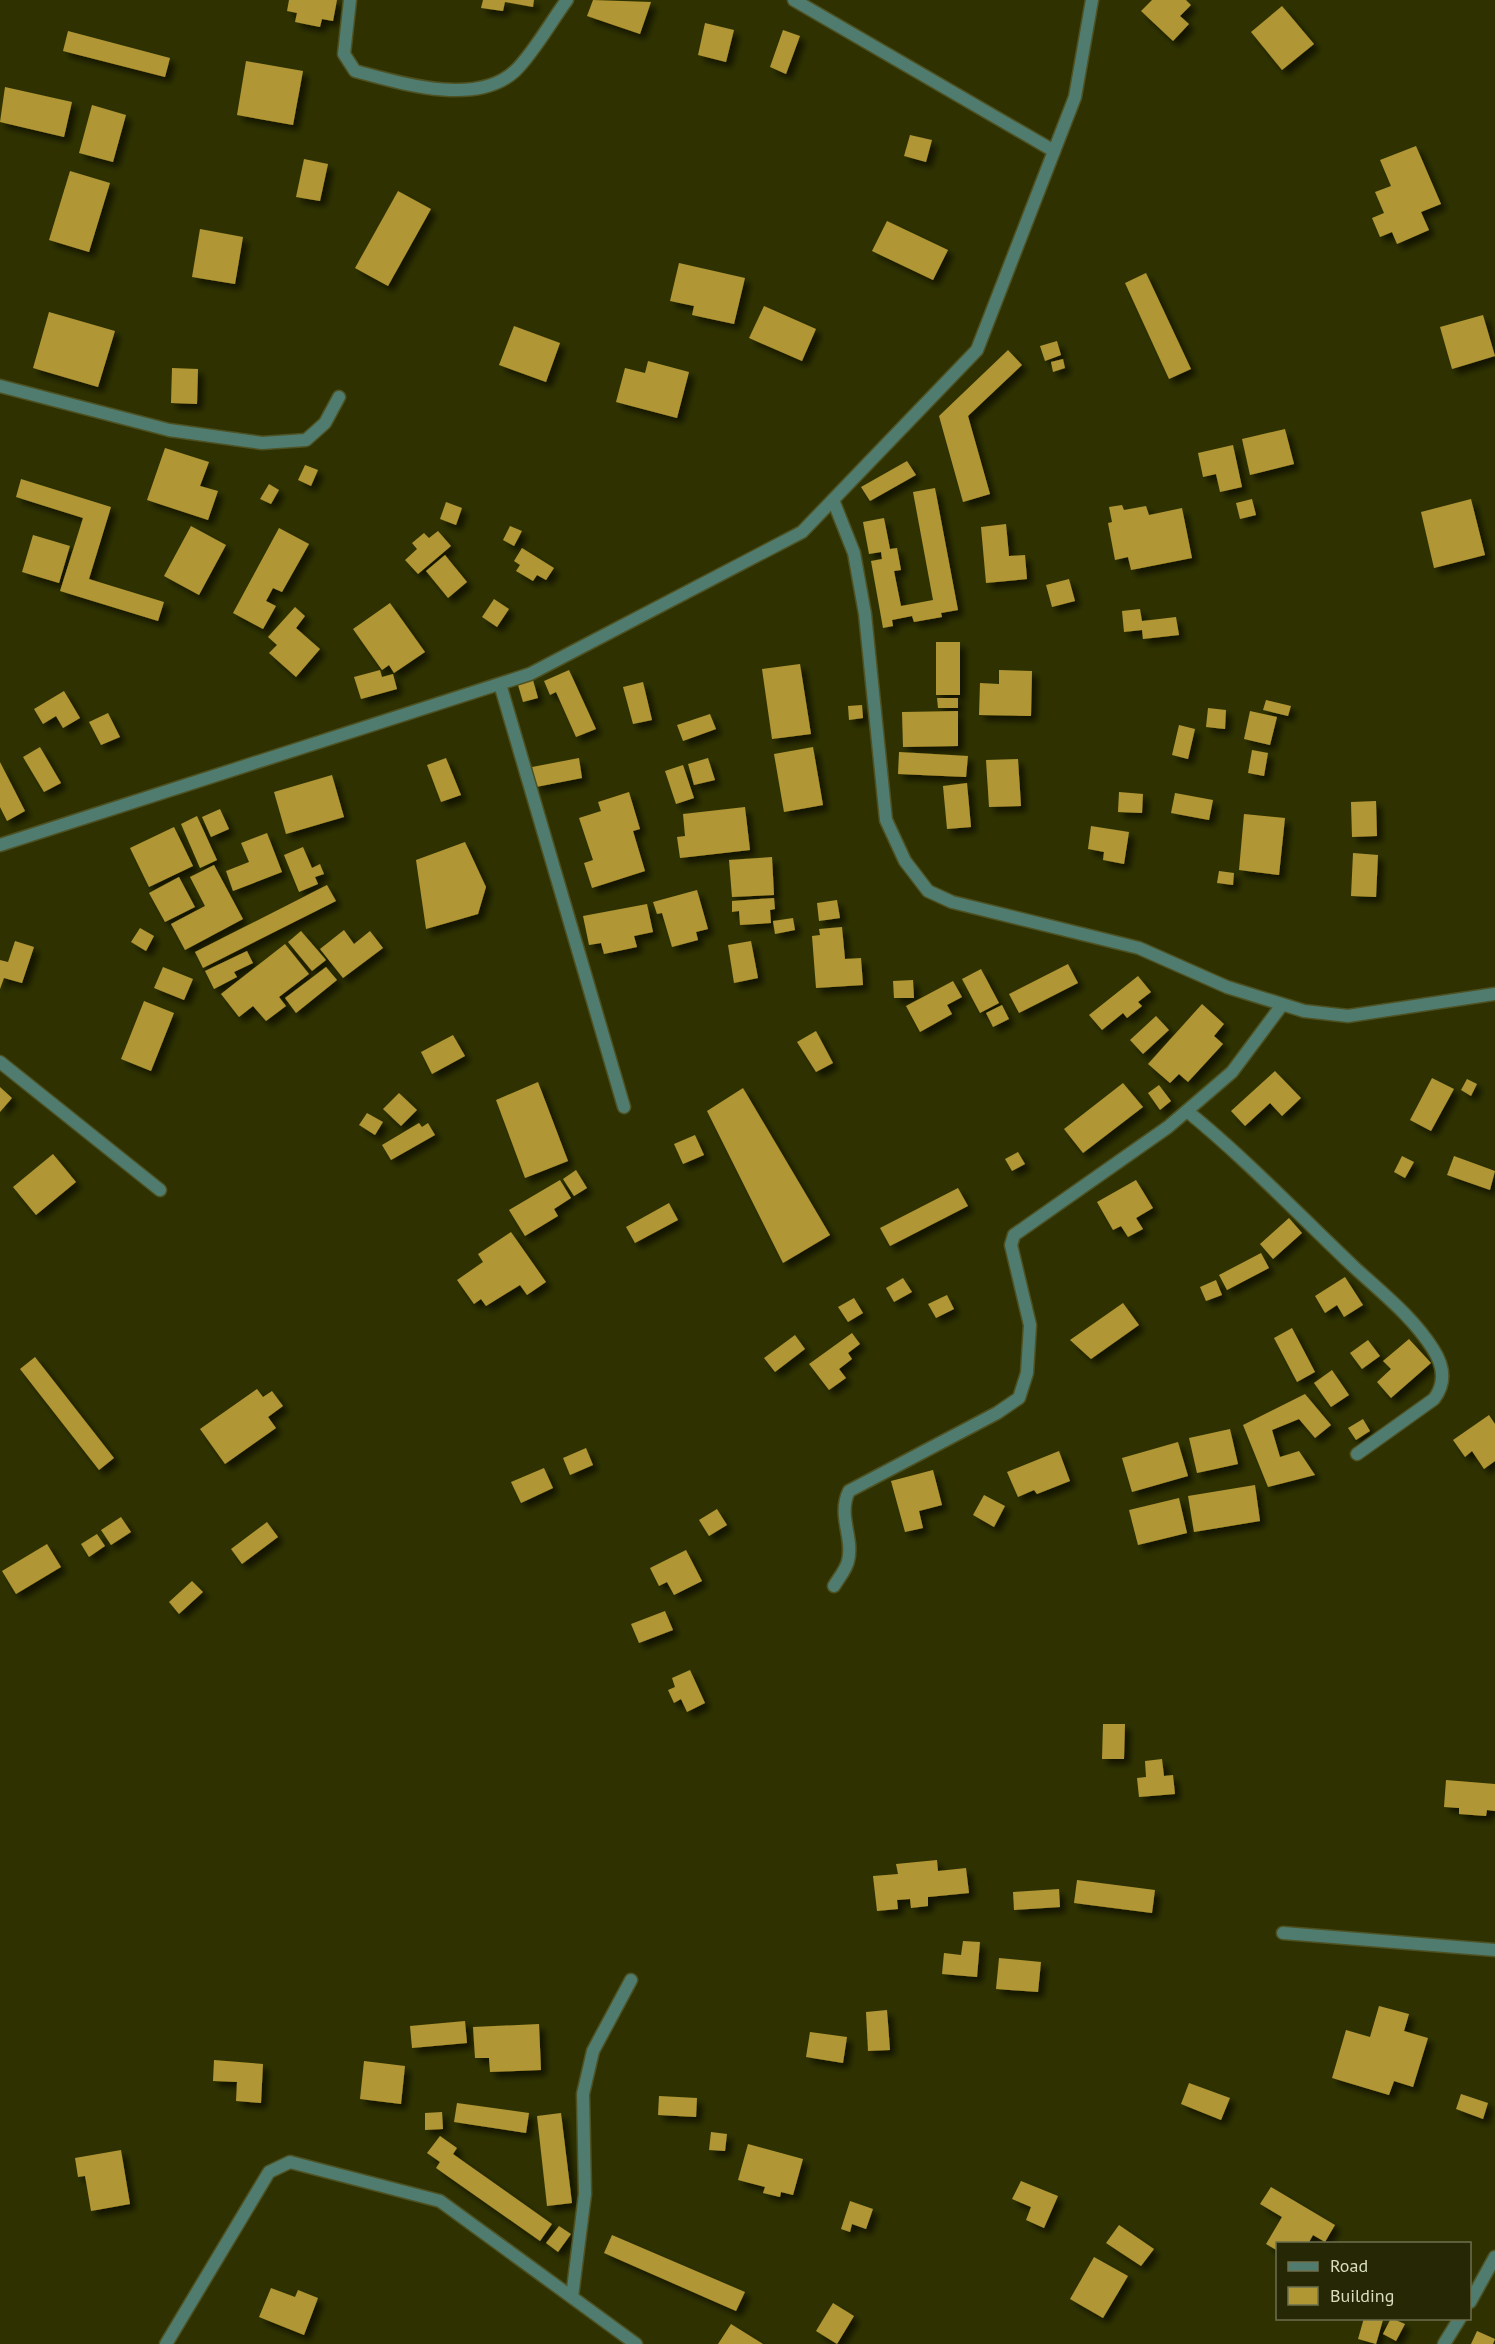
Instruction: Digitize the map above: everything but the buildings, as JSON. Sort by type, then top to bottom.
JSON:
[{"type":"street","points":[[350,0],[344,54],[355,71],[420,88],[478,90],[514,72],[567,0]]},
{"type":"street","points":[[794,0],[1054,151]]},
{"type":"street","points":[[0,845],[530,674],[802,532],[977,350],[1075,97],[1092,0]]},
{"type":"street","points":[[0,387],[169,430],[262,443],[306,440],[325,423],[339,397]]},
{"type":"street","points":[[832,500],[856,563],[865,614],[886,820],[905,861],[928,891],[952,902],[1139,948],[1227,987],[1304,1011],[1348,1016],[1495,994]]},
{"type":"street","points":[[500,684],[624,1107]]},
{"type":"street","points":[[834,1586],[848,1562],[849,1545],[843,1516],[843,1502],[849,1491],[997,1413],[1019,1398],[1024,1389],[1030,1325],[1011,1245],[1014,1235],[1168,1127],[1232,1072],[1282,1005]]},
{"type":"street","points":[[0,1062],[159,1191]]},
{"type":"street","points":[[1186,1111],[1233,1149],[1404,1311],[1433,1349],[1443,1377],[1438,1394],[1357,1454]]},
{"type":"street","points":[[1283,1933],[1495,1950]]},
{"type":"street","points":[[572,2297],[585,2194],[583,2094],[593,2051],[631,1980]]},
{"type":"street","points":[[166,2344],[268,2172],[290,2162],[440,2201],[636,2344]]},
{"type":"street","points":[[1471,2300],[1495,2257]]},
{"type":"street","points":[[1444,2344],[1459,2320]]}]
